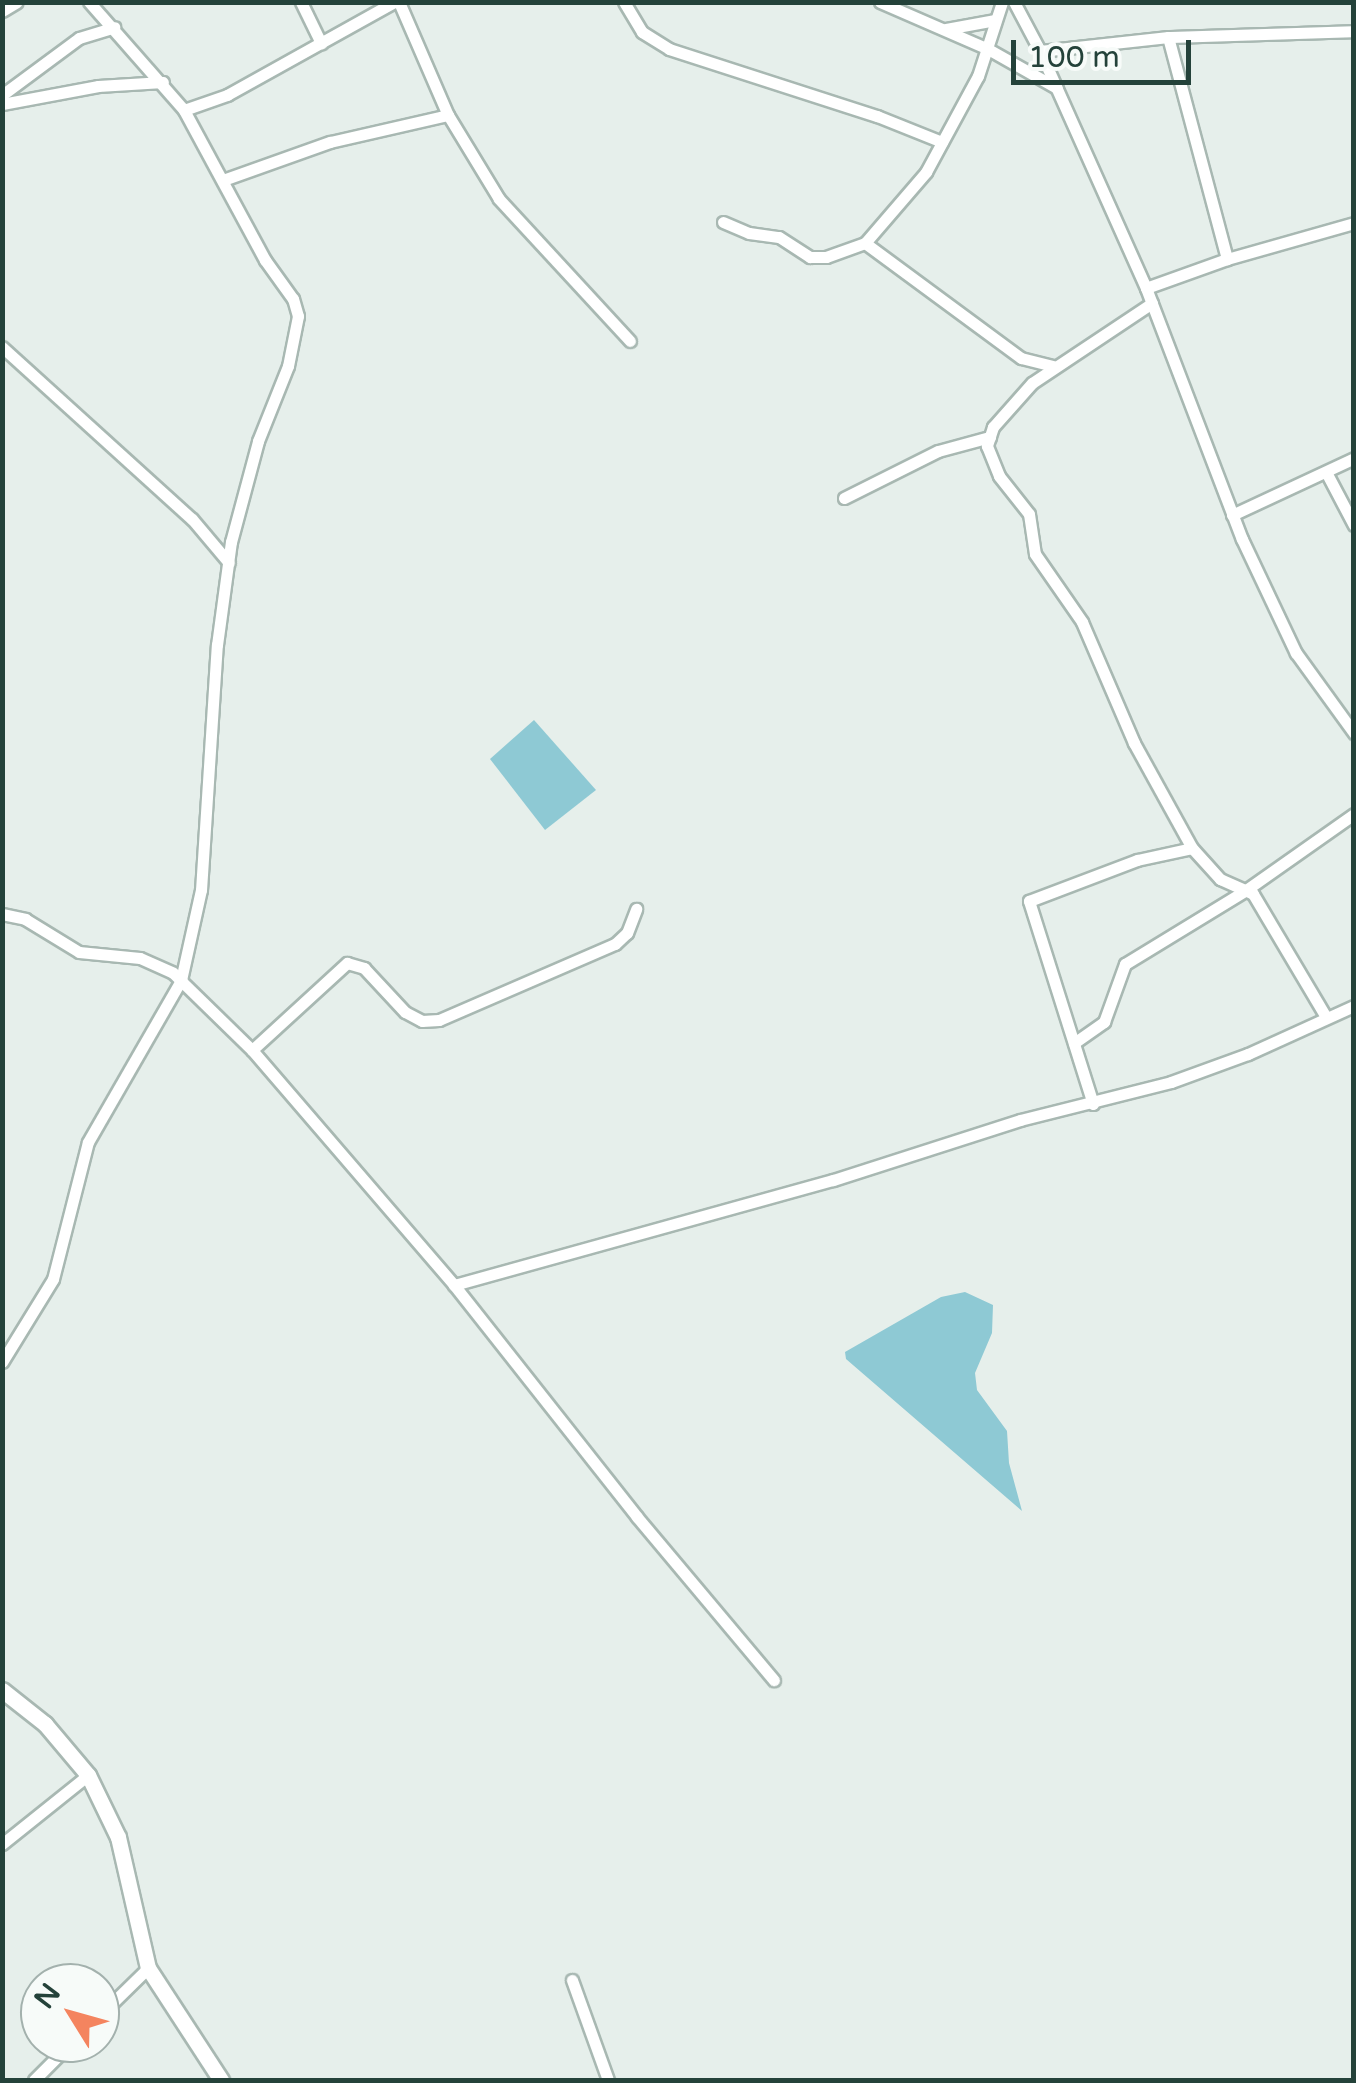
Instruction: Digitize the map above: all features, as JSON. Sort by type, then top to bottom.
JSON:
[{"type":"street","points":[[2,11],[16,2]]},
{"type":"street","points":[[2,1362],[53,1279],[88,1142],[181,980],[201,890],[217,645],[229,562],[246,479],[288,366],[298,316],[293,299],[265,260],[184,110],[89,2]]},
{"type":"street","points":[[301,2],[322,43]]},
{"type":"street","points":[[184,110],[227,95],[396,2],[448,115],[498,199],[630,341]]},
{"type":"street","points":[[624,2],[642,32],[669,48],[877,116],[942,142]]},
{"type":"street","points":[[880,2],[988,49],[1057,88]]},
{"type":"street","points":[[723,222],[748,233],[779,237],[810,257],[826,257],[866,243],[906,199],[942,142],[988,49],[1002,2]]},
{"type":"street","points":[[1014,2],[1040,51],[1146,288],[1232,515],[1296,652],[1348,713],[1354,733]]},
{"type":"street","points":[[945,30],[995,20]]},
{"type":"street","points":[[2,95],[80,38],[114,27]]},
{"type":"street","points":[[1040,51],[1168,37],[1354,32]]},
{"type":"street","points":[[1168,37],[1227,258]]},
{"type":"street","points":[[2,104],[98,86],[163,82]]},
{"type":"street","points":[[222,180],[330,142],[448,115]]},
{"type":"street","points":[[1146,288],[1227,258],[1354,223]]},
{"type":"street","points":[[866,243],[1021,358],[1053,366]]},
{"type":"street","points":[[1152,303],[1053,366],[1008,407],[987,446],[999,476],[1028,514],[1035,554],[1082,622],[1134,743],[1192,848],[1220,879],[1259,900],[1326,1017]]},
{"type":"street","points":[[2,347],[192,520],[229,562]]},
{"type":"street","points":[[844,498],[938,451],[990,437]]},
{"type":"street","points":[[1232,515],[1354,458]]},
{"type":"street","points":[[1326,472],[1354,525]]},
{"type":"street","points":[[1074,1043],[1104,1022],[1125,964],[1246,890],[1354,814]]},
{"type":"street","points":[[1093,1104],[1029,901],[1137,860],[1192,848]]},
{"type":"street","points":[[252,1050],[347,963],[364,968],[405,1012],[422,1022],[439,1020],[615,944],[627,933],[636,909]]},
{"type":"street","points":[[2,914],[24,919],[79,952],[140,958],[181,980],[252,1050],[454,1284],[637,1517],[774,1680]]},
{"type":"street","points":[[454,1284],[833,1180],[1020,1120],[1093,1104],[1248,1054],[1354,1006]]},
{"type":"street","points":[[2,1690],[45,1724],[88,1775],[118,1837],[148,1968],[220,2080]]},
{"type":"street","points":[[2,1844],[88,1775]]},
{"type":"street","points":[[120,1995],[148,1968]]},
{"type":"street","points":[[572,1980],[608,2080]]},
{"type":"water","points":[[534,720],[596,790],[545,830],[490,759]]},
{"type":"water","points":[[965,1292],[993,1305],[992,1333],[975,1373],[977,1390],[1007,1431],[1009,1463],[1022,1511],[846,1359],[845,1352],[941,1297]]}]
